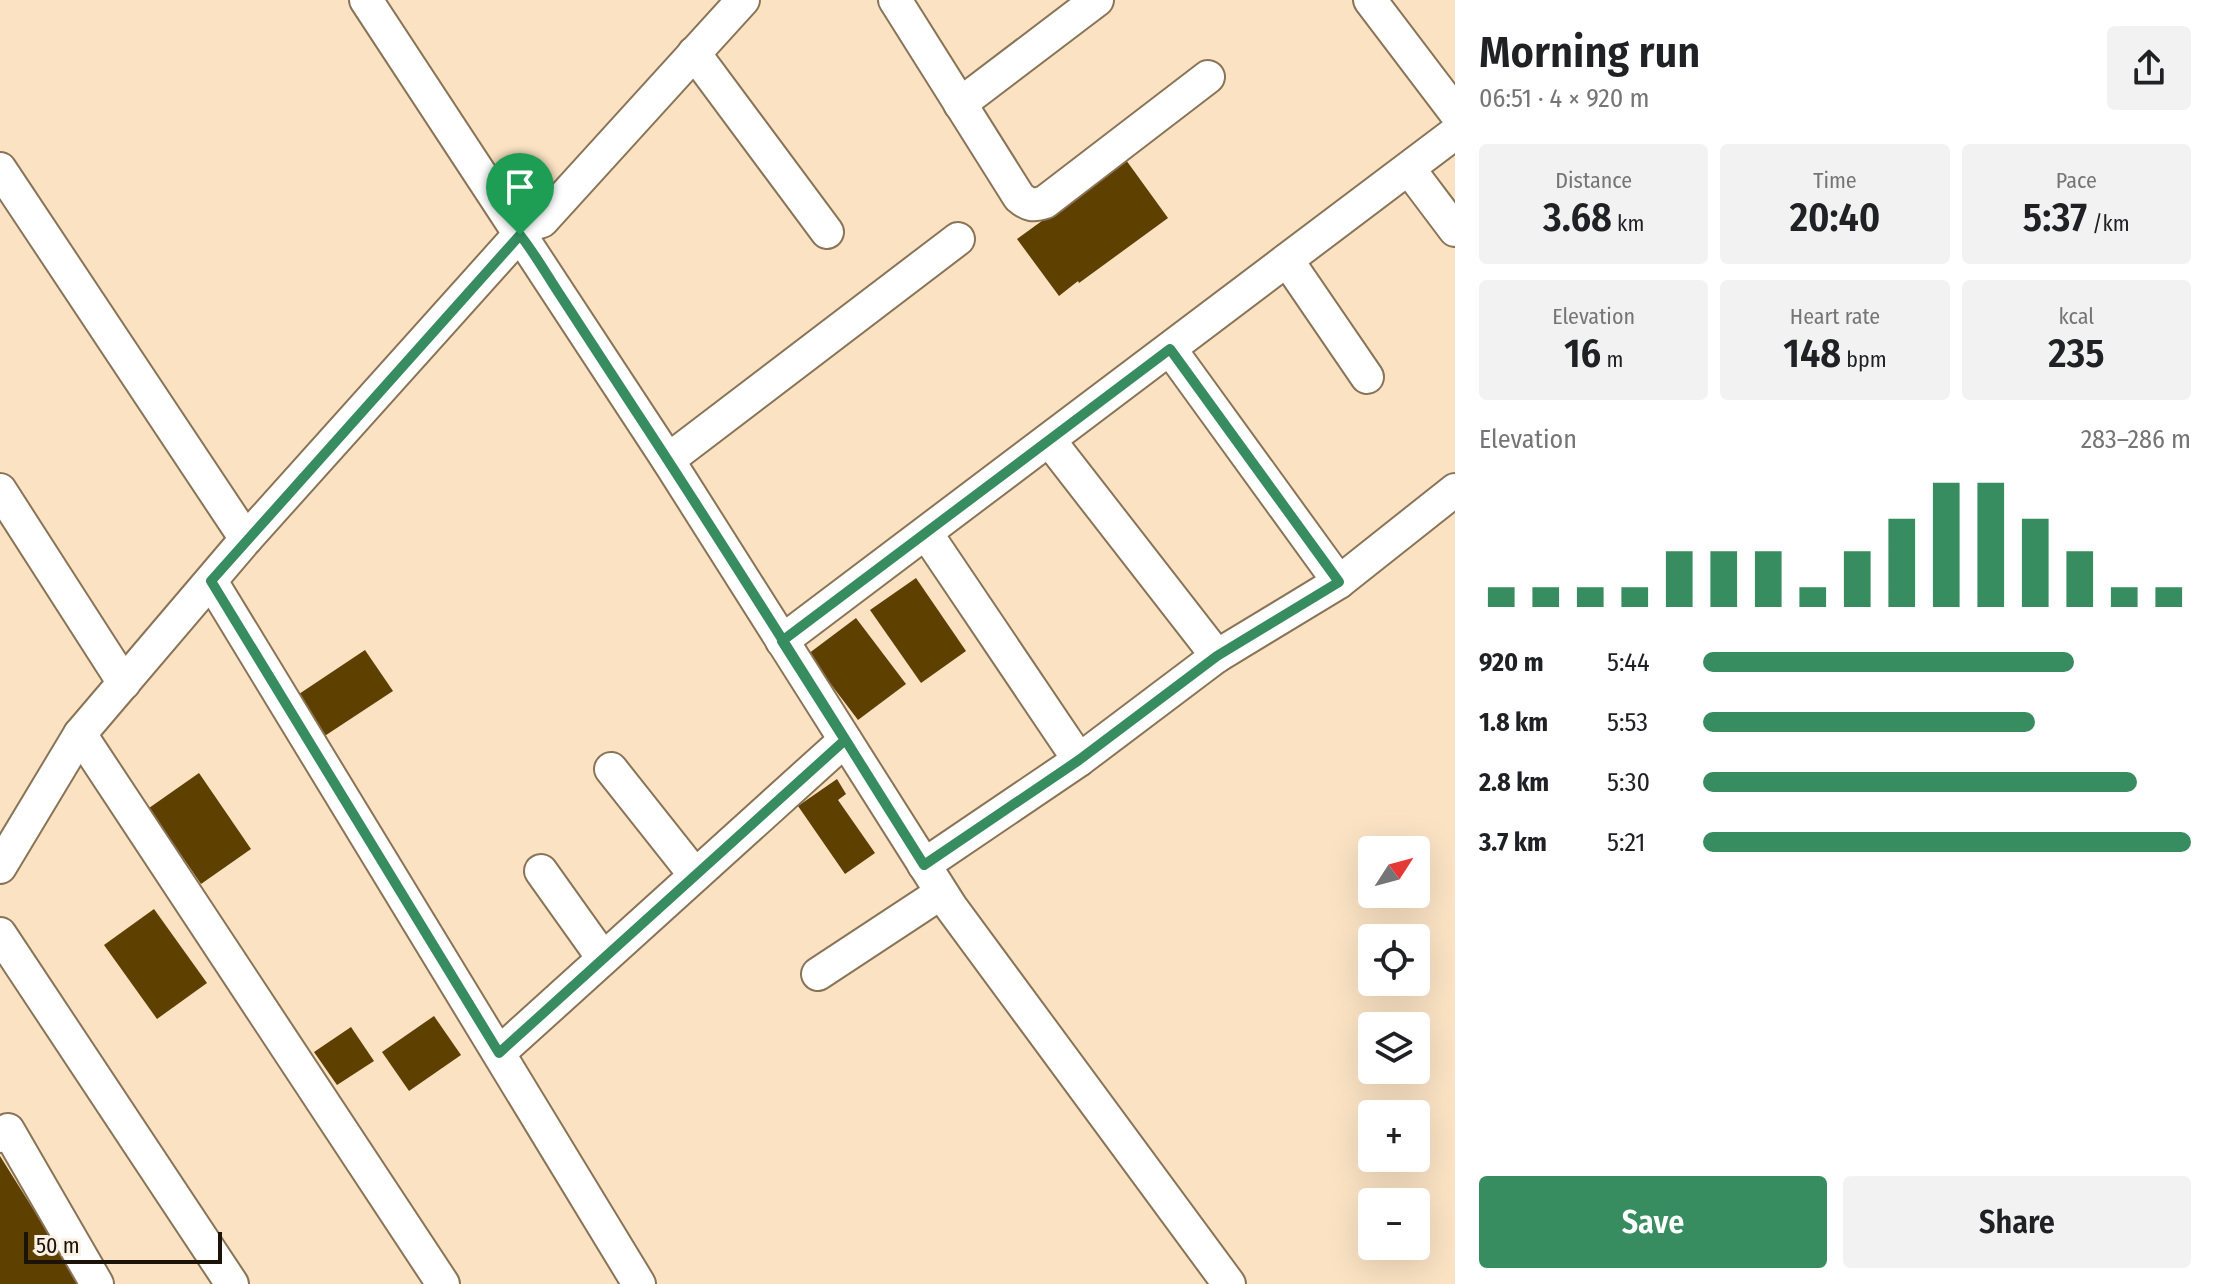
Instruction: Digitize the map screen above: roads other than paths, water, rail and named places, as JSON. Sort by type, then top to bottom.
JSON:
[{"type":"street","points":[[366,0],[524,230],[941,893],[1229,1284]]},
{"type":"street","points":[[524,230],[528,214],[540,193],[604,131],[722,0]]},
{"type":"street","points":[[0,867],[80,734],[246,539],[524,230],[542,221],[743,0]]},
{"type":"street","points":[[895,0],[1019,197],[1028,204],[1045,202],[1208,77]]},
{"type":"street","points":[[960,104],[1097,0]]},
{"type":"street","points":[[1370,0],[1455,112]]},
{"type":"street","points":[[694,53],[827,232]]},
{"type":"street","points":[[782,641],[1455,133]]},
{"type":"street","points":[[0,169],[246,539]]},
{"type":"street","points":[[1409,169],[1455,230]]},
{"type":"street","points":[[668,460],[958,239]]},
{"type":"street","points":[[1287,260],[1367,377]]},
{"type":"street","points":[[1170,349],[1339,582]]},
{"type":"street","points":[[1049,440],[1217,656]]},
{"type":"street","points":[[0,490],[124,683]]},
{"type":"street","points":[[924,865],[1079,760],[1217,656],[1339,582],[1455,490]]},
{"type":"street","points":[[926,533],[1079,760]]},
{"type":"street","points":[[211,581],[639,1284]]},
{"type":"street","points":[[80,734],[443,1284]]},
{"type":"street","points":[[499,1053],[845,740]]},
{"type":"street","points":[[611,769],[695,875]]},
{"type":"street","points":[[541,871],[603,958]]},
{"type":"street","points":[[818,974],[941,893]]},
{"type":"street","points":[[0,934],[232,1284]]},
{"type":"street","points":[[0,1136],[8,1130],[97,1284]]}]
